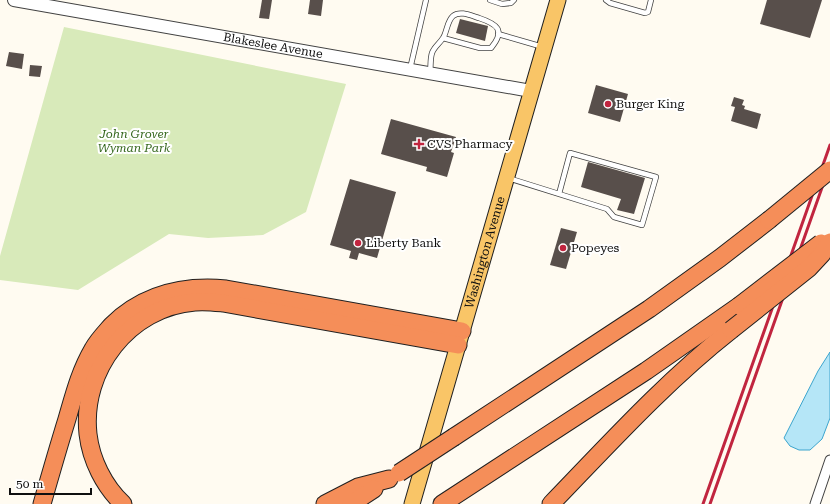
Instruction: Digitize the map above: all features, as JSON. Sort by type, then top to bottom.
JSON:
[{"type":"highway","points":[[351,504],[649,309],[720,258],[830,170]]},
{"type":"highway","points":[[442,504],[646,371],[739,306],[830,236]]},
{"type":"highway","points":[[551,504],[654,397],[688,365],[809,268],[822,254],[830,242]]},
{"type":"highway","points":[[42,504],[76,388],[90,354],[106,332],[122,316],[159,295],[191,288],[226,289],[460,338]]},
{"type":"highway","points":[[123,504],[112,492],[102,476],[91,451],[88,428],[90,398],[99,370],[114,346],[129,330],[157,313],[173,307],[195,302],[222,303],[460,338]]},
{"type":"highway","points":[[325,504],[358,487],[394,476]]},
{"type":"main road","name":"Washington Avenue","points":[[412,504],[558,0]]},
{"type":"street","name":"Blakeslee Avenue","points":[[14,0],[531,91]]},
{"type":"street","points":[[816,504],[830,460]]},
{"type":"lane","points":[[410,70],[426,0]]},
{"type":"lane","points":[[490,0],[502,4],[511,3],[514,0]]},
{"type":"lane","points":[[606,0],[610,3],[645,13],[648,12],[651,0]]},
{"type":"lane","points":[[430,73],[432,53],[443,38],[453,15],[460,13],[492,22],[497,27],[498,34],[491,48],[480,48],[443,38]]},
{"type":"lane","points":[[498,34],[544,48]]},
{"type":"lane","points":[[506,178],[607,209],[614,217],[642,225],[656,177],[570,153],[559,194]]},
{"type":"green space","name":"John Grover Wyman Park","points":[[64,27],[346,84],[306,212],[263,235],[208,238],[169,234],[78,290],[0,280],[0,256]]},
{"type":"water","points":[[830,352],[830,418],[822,439],[810,450],[799,450],[790,446],[784,438],[818,371]]},
{"type":"building","points":[[262,0],[272,0],[269,19],[259,18]]},
{"type":"building","points":[[310,0],[323,0],[321,16],[308,14]]},
{"type":"building","points":[[767,0],[822,0],[810,38],[760,24]]},
{"type":"building","points":[[460,19],[488,26],[485,41],[456,33]]},
{"type":"building","points":[[9,52],[24,54],[22,69],[6,66]]},
{"type":"building","points":[[30,65],[42,66],[40,77],[29,76]]},
{"type":"building","name":"Burger King","points":[[596,85],[628,94],[620,122],[588,113]]},
{"type":"building","points":[[734,97],[744,100],[742,105],[745,106],[744,109],[761,114],[757,129],[731,121],[735,107],[731,106]]},
{"type":"building","name":"CVS Pharmacy","points":[[391,119],[456,137],[451,152],[454,153],[447,177],[426,171],[427,167],[381,154]]},
{"type":"building","points":[[588,162],[645,178],[634,214],[617,210],[621,199],[581,187]]},
{"type":"building","points":[[350,179],[396,192],[377,258],[359,253],[357,260],[349,258],[351,251],[330,245]]},
{"type":"building","name":"Popeyes","points":[[561,228],[577,232],[566,269],[550,265]]},
{"type":"railway","points":[[703,504],[830,145]]},
{"type":"railway","points":[[710,504],[830,165]]},
{"type":"place","name":"Burger King","points":[[608,104]]},
{"type":"place","name":"CVS Pharmacy","points":[[419,144]]},
{"type":"place","name":"Liberty Bank","points":[[358,243]]},
{"type":"place","name":"Popeyes","points":[[563,248]]}]
